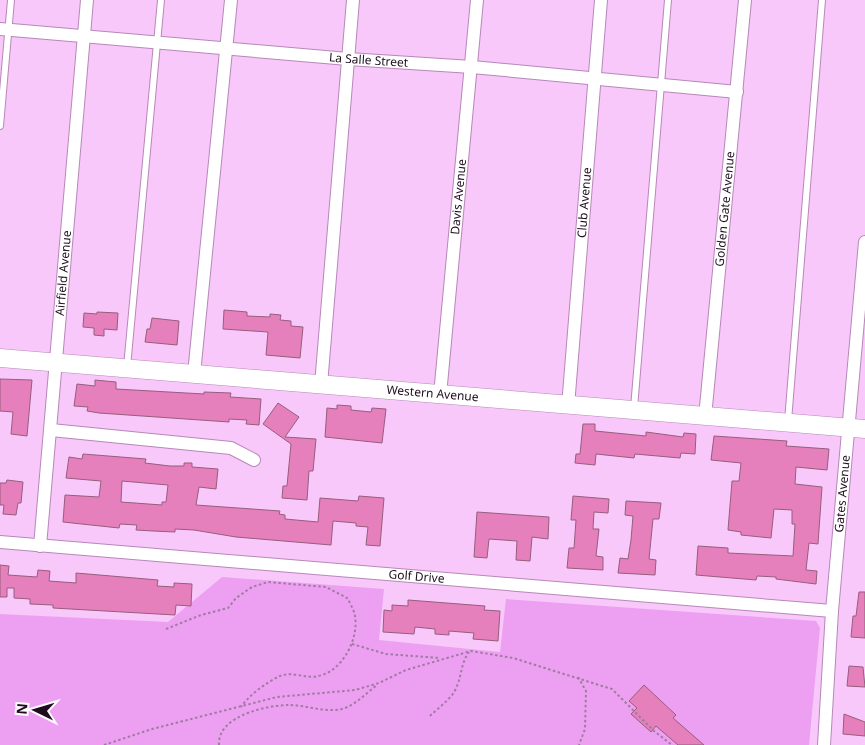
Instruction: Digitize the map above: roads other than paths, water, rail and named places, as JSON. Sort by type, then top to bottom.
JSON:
[{"type":"street","name":"Airfield Avenue","points":[[40,546],[87,0]]},
{"type":"street","points":[[194,374],[231,0]]},
{"type":"street","points":[[321,385],[353,0]]},
{"type":"street","name":"Davis Avenue","points":[[440,395],[477,0]]},
{"type":"street","name":"Club Avenue","points":[[568,406],[601,0]]},
{"type":"street","name":"Golden Gate Avenue","points":[[705,417],[737,92],[744,0]]},
{"type":"street","name":"La Salle Street","points":[[4,29],[348,59],[472,67],[737,92]]},
{"type":"street","name":"Gates Avenue","points":[[824,745],[832,611],[857,428],[865,242]]},
{"type":"street","name":"Western Avenue","points":[[0,358],[788,424],[857,428]]},
{"type":"street","points":[[51,430],[231,448],[254,460]]},
{"type":"street","name":"Golf Drive","points":[[0,542],[832,611]]},
{"type":"lane","points":[[0,126],[4,29],[11,0]]},
{"type":"lane","points":[[127,368],[161,0]]},
{"type":"lane","points":[[633,411],[668,0]]},
{"type":"lane","points":[[788,424],[822,0]]}]
